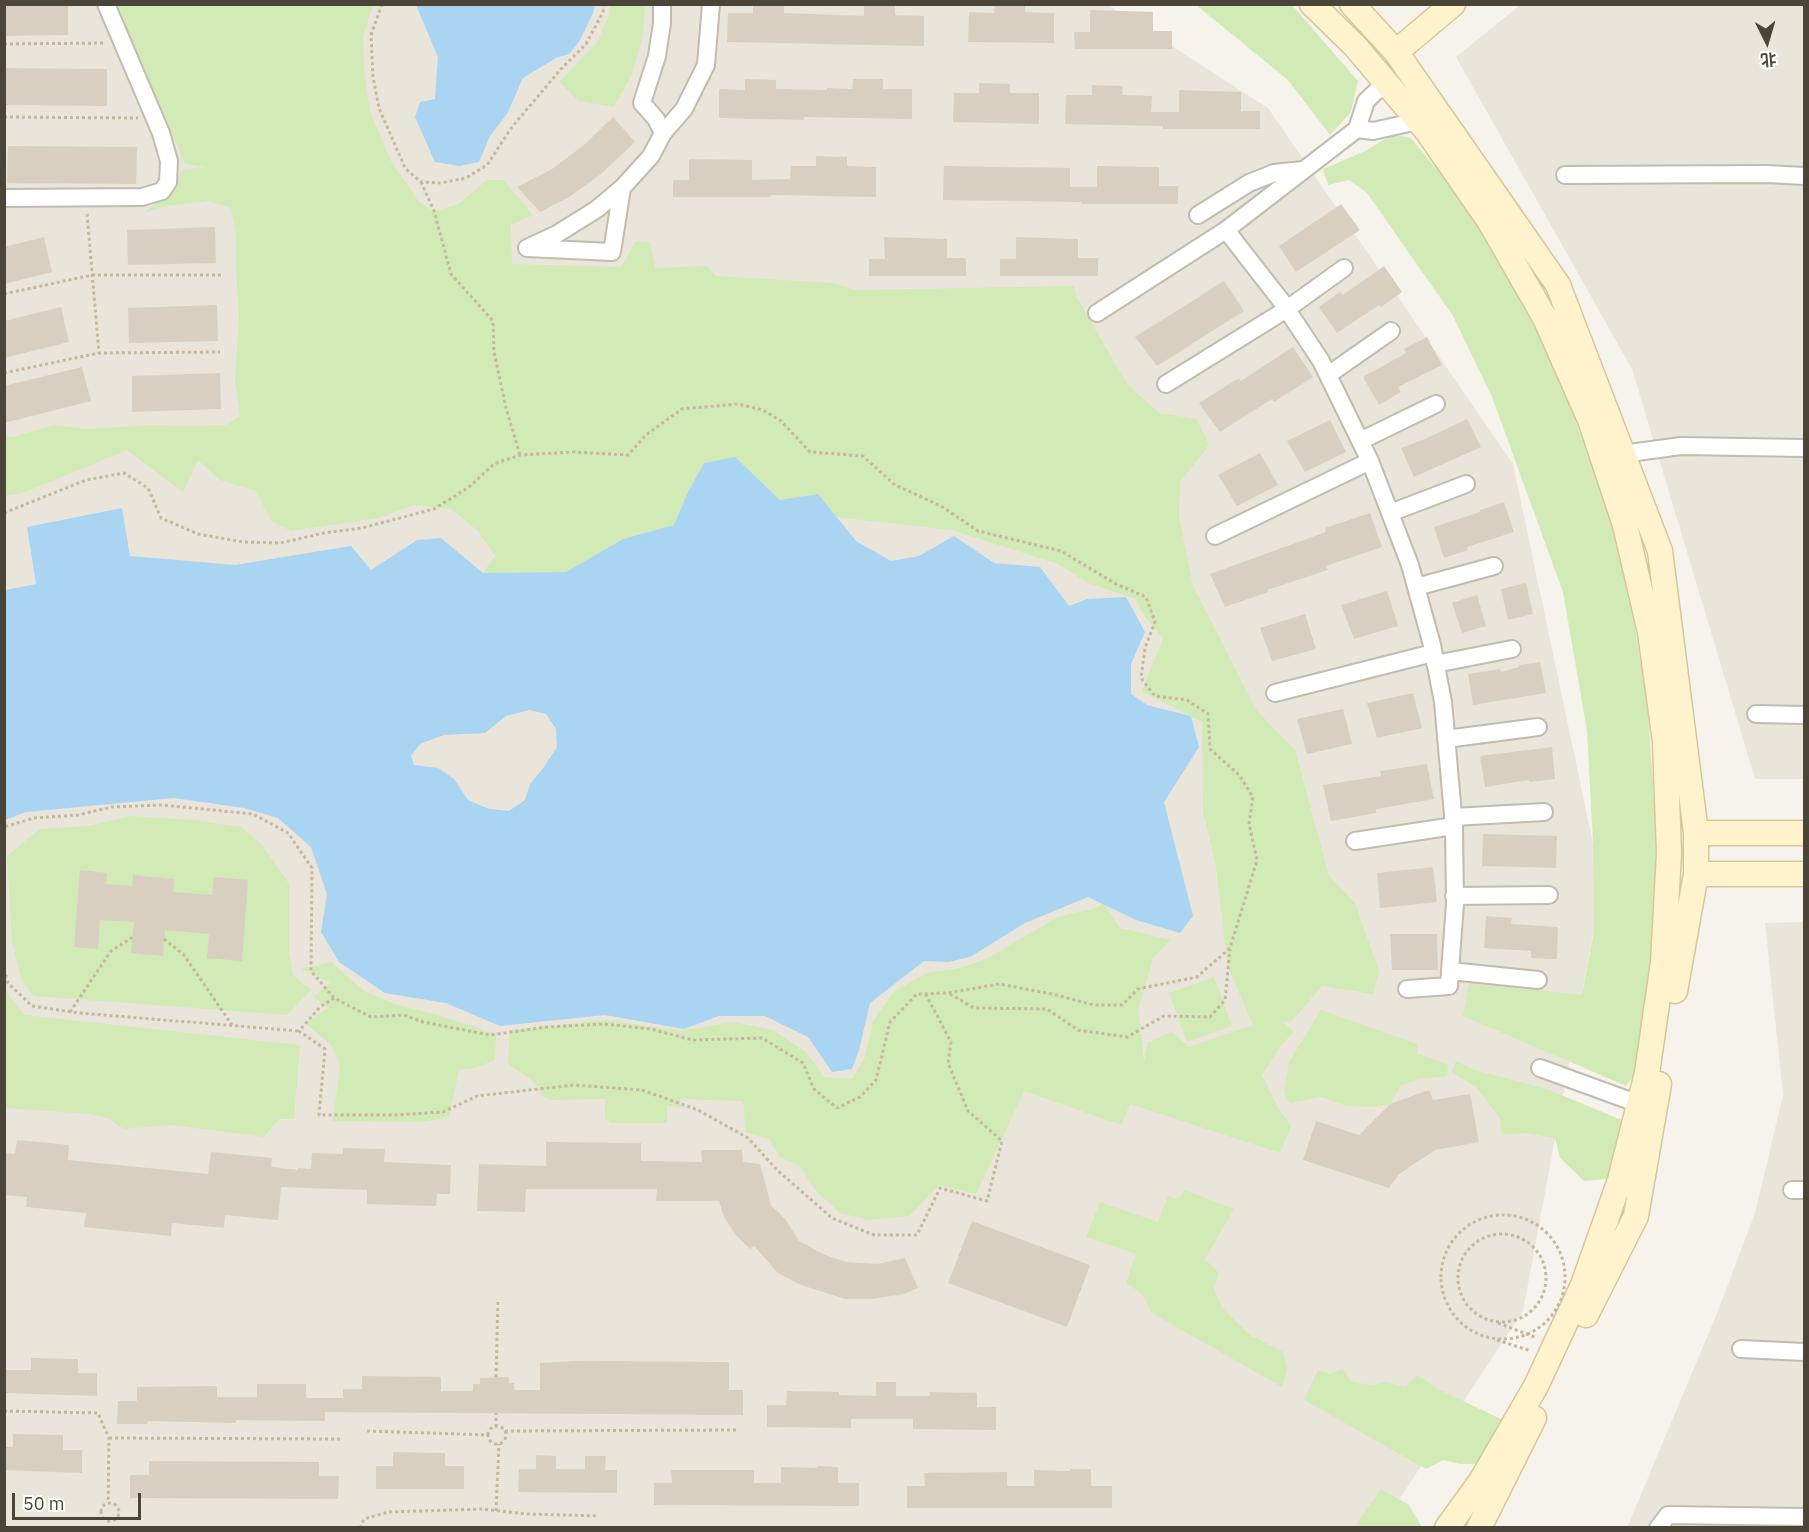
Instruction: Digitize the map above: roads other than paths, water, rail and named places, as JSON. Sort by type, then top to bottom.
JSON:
[{"type":"street","points":[[4,198],[141,197],[162,190],[168,182],[169,161],[154,118],[106,4]]},
{"type":"street","points":[[662,4],[662,23],[657,56],[642,103],[656,119],[663,134]]},
{"type":"street","points":[[622,188],[612,252],[527,248],[557,234],[597,209],[622,188],[651,156],[663,134],[684,109],[706,65],[711,4]]},
{"type":"street","points":[[1312,4],[1355,46],[1418,121],[1490,222],[1545,318],[1590,420],[1625,525],[1650,632],[1665,742],[1669,853],[1664,963],[1647,1073],[1620,1180],[1583,1285],[1536,1386],[1481,1481],[1447,1527]]},
{"type":"street","points":[[1352,4],[1396,52],[1558,285],[1660,550],[1696,833],[1696,874],[1636,1216],[1481,1527]]},
{"type":"street","points":[[1396,52],[1453,4]]},
{"type":"street","points":[[1097,314],[1226,230],[1357,129],[1366,101],[1386,82]]},
{"type":"street","points":[[1357,129],[1372,131],[1418,121]]},
{"type":"street","points":[[1198,215],[1249,183],[1274,173],[1304,170]]},
{"type":"street","points":[[1565,175],[1767,174],[1804,176]]},
{"type":"street","points":[[1226,230],[1287,309],[1321,361],[1370,461],[1410,565],[1434,658],[1443,702],[1453,822],[1454,896],[1449,986],[1407,989]]},
{"type":"street","points":[[1166,384],[1287,309],[1344,268]]},
{"type":"street","points":[[1328,375],[1391,332]]},
{"type":"street","points":[[1360,441],[1436,404]]},
{"type":"street","points":[[1622,453],[1681,446],[1804,448]]},
{"type":"street","points":[[1215,536],[1370,461]]},
{"type":"street","points":[[1390,513],[1466,484]]},
{"type":"street","points":[[1416,587],[1494,566]]},
{"type":"street","points":[[1275,693],[1434,658],[1512,649]]},
{"type":"street","points":[[1756,714],[1804,715]]},
{"type":"street","points":[[1446,740],[1538,727]]},
{"type":"street","points":[[1355,841],[1453,822],[1544,812]]},
{"type":"street","points":[[1696,833],[1804,833]]},
{"type":"street","points":[[1696,874],[1804,874]]},
{"type":"street","points":[[1454,896],[1549,896]]},
{"type":"street","points":[[1450,971],[1538,980]]},
{"type":"street","points":[[1540,1068],[1639,1104]]},
{"type":"street","points":[[1741,1349],[1804,1352]]},
{"type":"street","points":[[1658,1527],[1668,1515],[1804,1516]]},
{"type":"water","points":[[416,4],[595,5],[579,42],[569,54],[556,58],[523,78],[507,114],[490,136],[479,162],[459,166],[435,162],[415,117],[420,102],[435,99],[438,57]]},
{"type":"water","points":[[735,457],[780,500],[818,494],[856,541],[891,561],[919,556],[954,536],[994,563],[1040,567],[1069,606],[1087,599],[1126,597],[1145,632],[1131,664],[1131,694],[1147,705],[1191,716],[1199,747],[1164,802],[1193,916],[1180,933],[1136,920],[1088,897],[1025,923],[970,957],[948,962],[924,961],[870,1003],[852,1069],[832,1072],[808,1037],[765,1016],[719,1016],[684,1029],[605,1015],[500,1026],[446,1003],[385,993],[339,962],[321,932],[327,894],[311,847],[278,818],[244,808],[174,798],[26,812],[5,820],[5,590],[36,584],[27,527],[122,508],[130,556],[235,565],[351,546],[371,570],[417,540],[441,538],[483,573],[566,572],[623,539],[674,525],[704,463]],"holes":[[[529,710],[546,714],[556,729],[557,747],[530,784],[525,800],[509,811],[489,809],[468,800],[454,779],[438,768],[414,765],[411,756],[420,744],[444,735],[485,733],[506,716]]]}]
